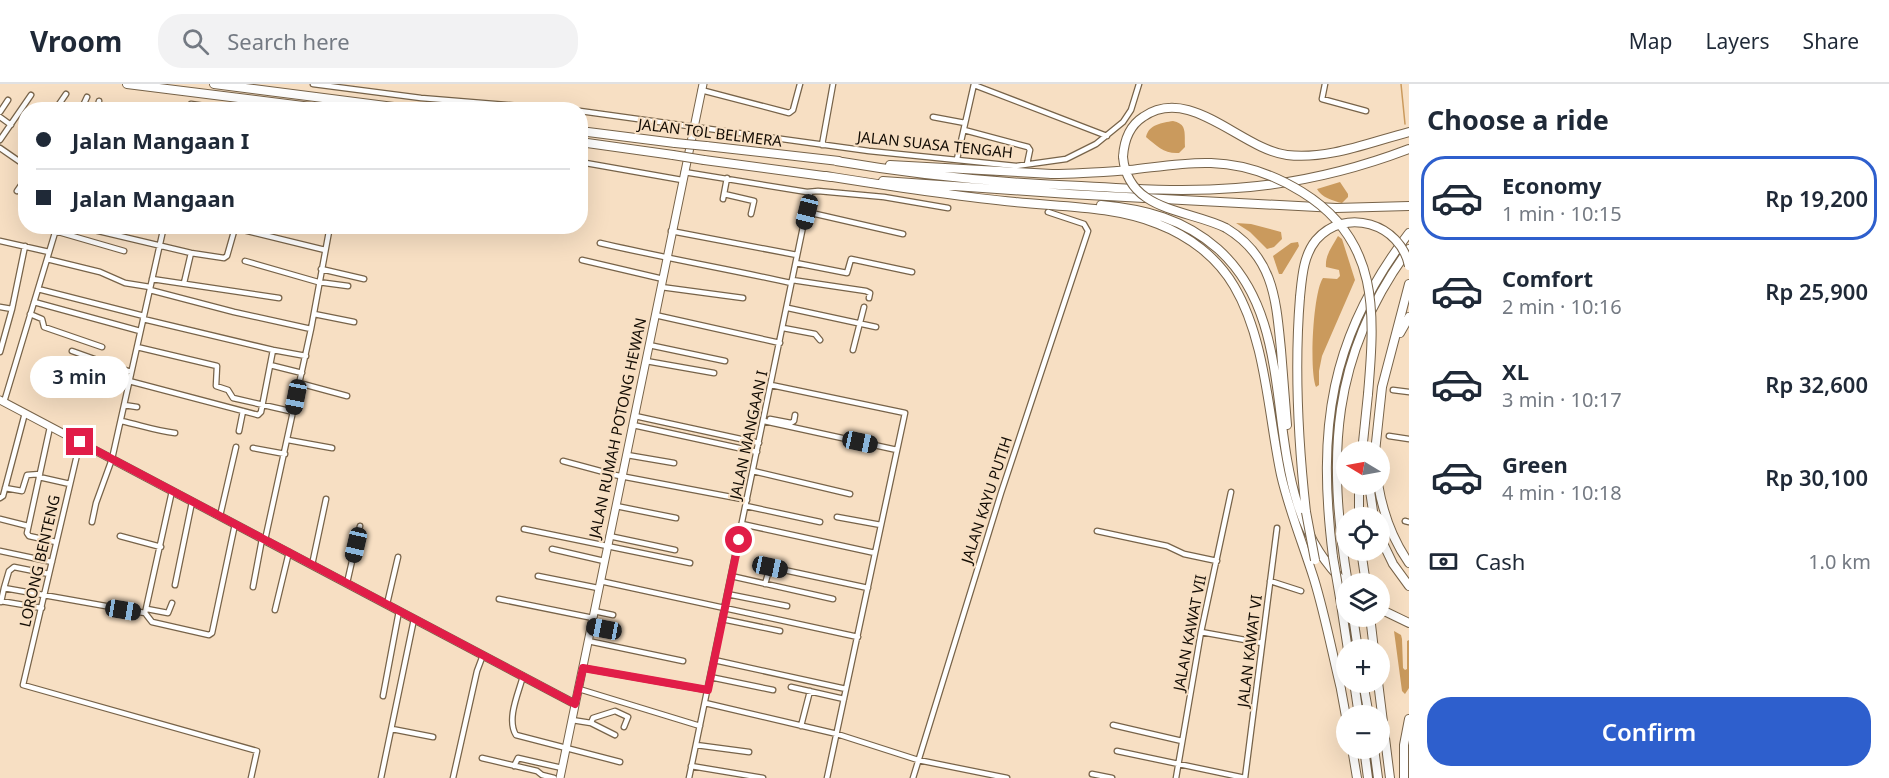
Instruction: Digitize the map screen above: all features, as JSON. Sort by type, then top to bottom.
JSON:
[{"type":"highway","points":[[127,84],[271,102]]},
{"type":"highway","points":[[214,84],[355,102]]},
{"type":"highway","points":[[1344,705],[1311,559],[1303,512],[1290,462],[1277,310],[1269,277],[1252,249],[1237,235],[1215,223],[1168,209],[1144,197],[1129,180],[1124,165],[1126,141],[1132,127],[1145,115],[1173,108],[1196,112],[1250,142],[1283,154],[1315,155],[1409,132]]},
{"type":"highway","name":"JALAN TOL BELMERA","points":[[588,131],[836,161]]},
{"type":"highway","name":"JALAN TOL BELMERA","points":[[588,143],[826,176]]},
{"type":"highway","points":[[836,161],[894,171],[972,179],[1134,188],[1233,188],[1277,183],[1329,173],[1409,149]]},
{"type":"highway","points":[[836,161],[1052,174],[1099,173],[1191,163],[1230,164],[1251,168],[1275,177],[1318,203],[1337,219],[1351,238],[1361,258],[1368,281],[1372,309],[1363,441]]},
{"type":"highway","points":[[826,176],[927,193],[1096,210],[1133,216],[1175,231],[1206,252],[1227,275],[1248,316],[1260,362],[1289,504],[1311,559]]},
{"type":"highway","points":[[826,176],[1006,190],[1278,205],[1357,209],[1409,206]]},
{"type":"highway","points":[[978,198],[1098,205],[1141,210],[1186,226],[1226,256],[1247,283],[1264,324],[1271,352],[1290,478],[1320,552],[1336,573]]},
{"type":"highway","points":[[1303,512],[1296,356],[1304,267],[1313,245],[1324,233],[1345,224],[1365,222],[1383,229],[1399,242],[1409,267]]},
{"type":"highway","points":[[1346,639],[1333,557],[1327,501],[1326,460],[1333,391],[1346,347],[1366,298],[1409,232]]},
{"type":"highway","points":[[1346,573],[1338,512],[1336,468],[1343,397],[1353,356],[1374,304],[1409,249]]},
{"type":"highway","points":[[1377,441],[1384,376],[1409,284]]},
{"type":"highway","points":[[1384,376],[1409,317]]},
{"type":"highway","points":[[1367,441],[1368,394]]},
{"type":"highway","points":[[1380,495],[1390,529],[1409,563]]},
{"type":"highway","points":[[1390,560],[1409,585]]},
{"type":"highway","points":[[1390,614],[1409,623]]},
{"type":"highway","points":[[1379,693],[1390,778]]},
{"type":"highway","points":[[1404,778],[1404,745],[1409,719]]},
{"type":"highway","points":[[1354,759],[1357,778]]},
{"type":"highway","points":[[1365,759],[1368,778]]},
{"type":"highway","points":[[1375,759],[1378,778]]},
{"type":"street","points":[[313,84],[471,102]]},
{"type":"street","points":[[702,87],[789,113],[793,110],[800,84]]},
{"type":"street","points":[[822,145],[833,84]]},
{"type":"street","points":[[957,159],[974,84],[1107,136]]},
{"type":"street","name":"JALAN SUASA TENGAH","points":[[588,112],[822,145],[1001,165],[1027,164],[1070,158],[1107,136],[1128,116],[1139,84]]},
{"type":"street","points":[[1325,84],[1322,99],[1366,111]]},
{"type":"street","name":"JALAN RUMAH POTONG HEWAN","points":[[560,778],[702,87]]},
{"type":"street","points":[[60,102],[66,94]]},
{"type":"street","points":[[27,102],[31,96]]},
{"type":"street","points":[[85,102],[87,97]]},
{"type":"street","points":[[0,112],[8,100]]},
{"type":"street","points":[[0,140],[18,115]]},
{"type":"street","points":[[0,117],[11,125]]},
{"type":"street","points":[[933,117],[965,123]]},
{"type":"street","points":[[964,130],[1028,147],[1030,150],[1027,164]]},
{"type":"street","points":[[0,148],[18,160]]},
{"type":"street","points":[[588,163],[683,176],[727,178],[810,193],[818,190],[873,196],[948,208]]},
{"type":"street","points":[[727,178],[723,196],[754,201],[751,213]]},
{"type":"street","name":"JALAN MANGAAN I","points":[[689,778],[810,193]]},
{"type":"street","points":[[807,212],[903,234]]},
{"type":"street","name":"JALAN KAYU PUTIH","points":[[913,778],[1001,493],[1088,231],[1084,224],[1048,212]]},
{"type":"street","points":[[671,231],[797,255]]},
{"type":"street","points":[[54,234],[2,401],[575,704]]},
{"type":"street","points":[[71,234],[124,251]]},
{"type":"street","points":[[112,234],[191,253],[226,257],[233,234]]},
{"type":"street","points":[[92,522],[96,503],[112,459],[162,234]]},
{"type":"street","points":[[260,234],[325,250]]},
{"type":"street","points":[[253,587],[306,356],[328,234]]},
{"type":"street","points":[[0,241],[49,252]]},
{"type":"street","points":[[600,243],[667,259],[792,281],[866,291],[870,293],[869,298]]},
{"type":"street","points":[[0,352],[12,309],[25,246]]},
{"type":"street","points":[[184,283],[191,253]]},
{"type":"street","points":[[47,259],[100,272],[125,283],[234,312],[311,329]]},
{"type":"street","points":[[796,263],[847,273],[851,259],[912,272]]},
{"type":"street","points":[[582,260],[662,283],[743,298]]},
{"type":"street","points":[[245,261],[318,282],[348,286]]},
{"type":"street","points":[[321,269],[364,279]]},
{"type":"street","points":[[152,279],[279,298]]},
{"type":"street","points":[[38,289],[273,350],[306,356]]},
{"type":"street","points":[[34,302],[140,331]]},
{"type":"street","points":[[0,307],[12,309]]},
{"type":"street","points":[[853,350],[864,307]]},
{"type":"street","points":[[788,308],[876,327]]},
{"type":"street","points":[[30,314],[42,319],[44,327],[102,347]]},
{"type":"street","points":[[314,314],[354,322]]},
{"type":"street","points":[[655,315],[780,343]]},
{"type":"street","points":[[783,328],[815,334],[820,340]]},
{"type":"street","points":[[649,345],[725,361]]},
{"type":"street","points":[[137,347],[217,366],[216,386],[228,390],[241,410],[239,431]]},
{"type":"street","points":[[129,381],[258,415],[263,405],[273,350]]},
{"type":"street","points":[[72,351],[131,372]]},
{"type":"street","points":[[646,361],[714,373]]},
{"type":"street","points":[[270,365],[302,373]]},
{"type":"street","points":[[299,383],[346,396]]},
{"type":"street","points":[[771,385],[905,413],[827,778]]},
{"type":"street","points":[[1393,390],[1409,392]]},
{"type":"street","points":[[232,399],[294,412]]},
{"type":"street","points":[[124,405],[137,407]]},
{"type":"street","points":[[0,498],[3,496],[25,413]]},
{"type":"street","points":[[764,420],[791,423],[794,422],[795,415]]},
{"type":"street","points":[[635,416],[759,443]]},
{"type":"street","points":[[764,420],[897,450]]},
{"type":"street","points":[[121,421],[175,433]]},
{"type":"street","points":[[633,425],[757,453]]},
{"type":"street","points":[[50,427],[27,535],[56,542]]},
{"type":"street","points":[[1389,436],[1409,439]]},
{"type":"street","points":[[288,440],[332,448]]},
{"type":"street","name":"LORONG BENTENG","points":[[80,442],[23,685],[257,751],[251,778]]},
{"type":"street","points":[[220,516],[236,447]]},
{"type":"street","points":[[253,448],[285,454]]},
{"type":"street","points":[[627,455],[674,463]]},
{"type":"street","points":[[563,461],[819,522]]},
{"type":"street","points":[[753,471],[850,494]]},
{"type":"street","points":[[5,488],[22,491],[27,475],[70,483]]},
{"type":"street","points":[[172,491],[146,611],[152,622],[209,635],[213,632],[235,524]]},
{"type":"street","name":"JALAN KAWAT VII","points":[[1176,778],[1201,632],[1232,492]]},
{"type":"street","points":[[312,565],[326,499]]},
{"type":"street","points":[[175,585],[192,502]]},
{"type":"street","points":[[616,506],[676,518]]},
{"type":"street","points":[[837,517],[881,525]]},
{"type":"street","points":[[0,519],[28,526]]},
{"type":"street","points":[[742,524],[875,553]]},
{"type":"street","points":[[347,583],[360,526]]},
{"type":"street","name":"JALAN KAWAT VI","points":[[1245,778],[1277,528]]},
{"type":"street","points":[[524,529],[690,563]]},
{"type":"street","points":[[1097,531],[1167,546],[1185,554],[1217,561]]},
{"type":"street","points":[[120,536],[161,547]]},
{"type":"street","points":[[609,536],[675,550]]},
{"type":"street","points":[[643,554],[645,544]]},
{"type":"street","points":[[552,549],[604,561]]},
{"type":"street","points":[[0,551],[52,562]]},
{"type":"street","points":[[275,610],[289,552]]},
{"type":"street","points":[[387,604],[398,556]]},
{"type":"street","points":[[42,608],[1,602],[9,571],[14,567],[49,574]]},
{"type":"street","points":[[765,584],[770,567],[868,588]]},
{"type":"street","points":[[538,576],[599,584],[858,637]]},
{"type":"street","points":[[731,576],[833,599]]},
{"type":"street","points":[[1270,581],[1301,591]]},
{"type":"street","points":[[4,588],[44,597],[168,613],[172,603]]},
{"type":"street","points":[[728,594],[787,606]]},
{"type":"street","points":[[499,599],[592,619],[618,632]]},
{"type":"street","points":[[383,696],[399,611]]},
{"type":"street","points":[[592,619],[613,615]]},
{"type":"street","points":[[381,778],[414,619]]},
{"type":"street","points":[[722,619],[780,631]]},
{"type":"street","points":[[1201,632],[1262,643]]},
{"type":"street","points":[[588,641],[683,661]]},
{"type":"street","points":[[453,778],[477,671],[483,655]]},
{"type":"street","points":[[714,660],[846,689]]},
{"type":"street","points":[[583,668],[708,690]]},
{"type":"street","points":[[523,676],[512,717],[513,732],[518,736],[620,762]]},
{"type":"street","points":[[710,677],[773,690]]},
{"type":"street","points":[[801,726],[809,681]]},
{"type":"street","points":[[791,687],[844,699]]},
{"type":"street","points":[[579,689],[700,726]]},
{"type":"street","points":[[705,703],[837,734],[918,760],[979,775],[1006,778]]},
{"type":"street","points":[[591,723],[593,718],[615,711],[628,717],[624,727]]},
{"type":"street","points":[[572,720],[591,723],[615,735]]},
{"type":"street","points":[[1113,725],[1182,741]]},
{"type":"street","points":[[392,729],[433,737]]},
{"type":"street","points":[[696,745],[749,752]]},
{"type":"street","points":[[1117,751],[1245,778]]},
{"type":"street","points":[[482,758],[554,778]]},
{"type":"street","points":[[514,766],[518,758],[562,768]]},
{"type":"street","points":[[692,766],[763,778]]},
{"type":"street","points":[[1092,774],[1112,778]]},
{"type":"shaded area","points":[[1173,121],[1181,124],[1184,130],[1185,147],[1179,153],[1165,151],[1146,137],[1153,127]]},
{"type":"shaded area","points":[[1340,182],[1348,194],[1342,203],[1331,200],[1317,189]]},
{"type":"shaded area","points":[[1236,223],[1251,224],[1281,232],[1282,239],[1274,247],[1267,249],[1250,232]]},
{"type":"shaded area","points":[[1338,236],[1342,239],[1355,280],[1322,356],[1319,385],[1316,387],[1313,349],[1317,299],[1323,278],[1337,279],[1340,276],[1339,270],[1326,267],[1328,255]]},
{"type":"shaded area","points":[[1298,242],[1299,246],[1282,274],[1279,274],[1273,256],[1291,243]]},
{"type":"shaded area","points":[[1394,631],[1401,635],[1405,670],[1407,669],[1407,641],[1409,640],[1409,688],[1405,694],[1402,691]]},
{"type":"waterway","points":[[1401,84],[1405,124]]},
{"type":"route","points":[[80,442],[575,704],[583,668],[708,690],[739,540]]}]
